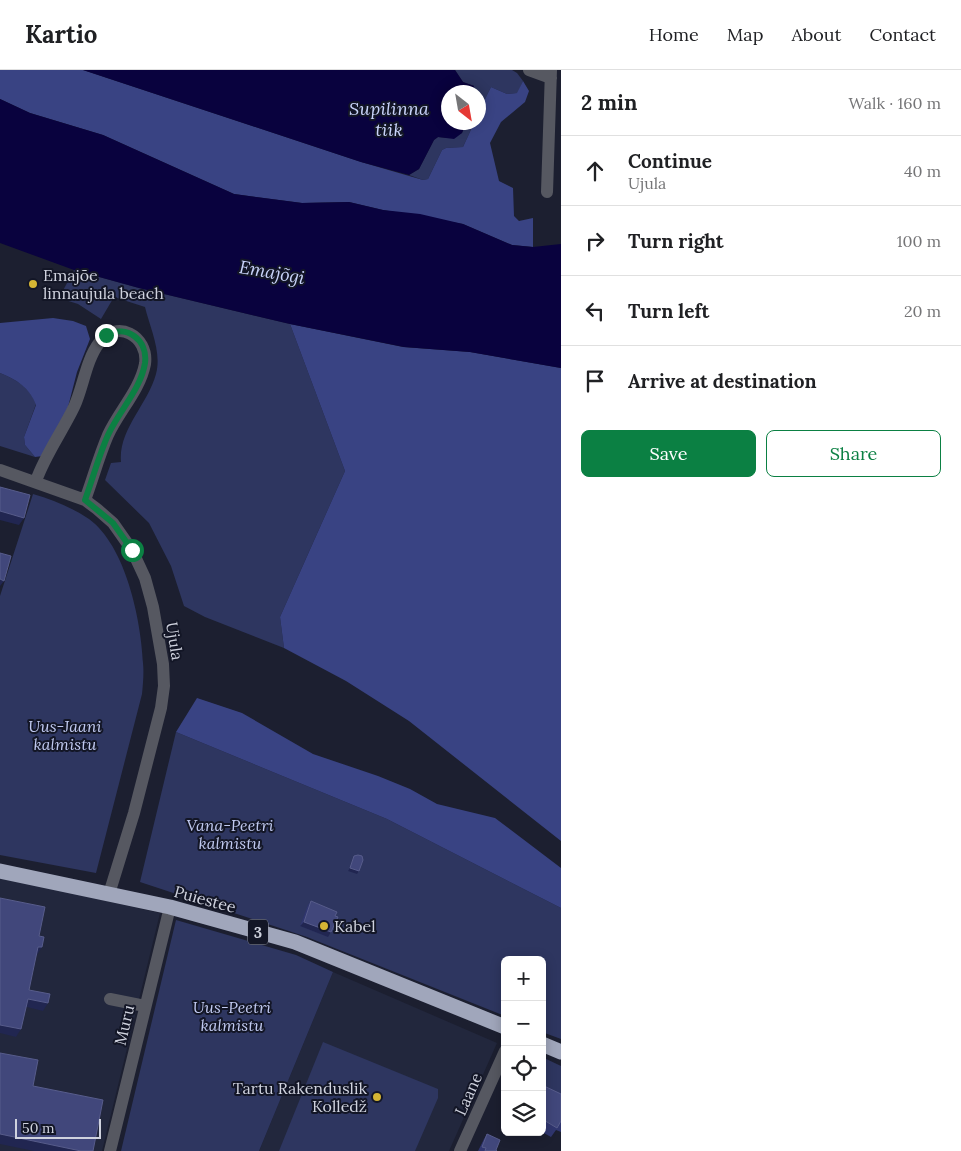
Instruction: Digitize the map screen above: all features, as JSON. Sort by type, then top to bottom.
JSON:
[{"type":"highway","name":"Puiestee","points":[[0,871],[170,907],[295,942],[501,1026]]},
{"type":"highway","points":[[546,1046],[561,1052]]},
{"type":"street","points":[[529,70],[551,74],[547,192]]},
{"type":"street","points":[[36,481],[41,465],[75,406],[84,376],[98,343],[106,335],[114,331],[122,331],[138,339],[145,354],[144,369],[137,385],[107,436],[85,500]]},
{"type":"street","name":"Ujula","points":[[0,470],[36,481],[85,500],[113,523],[132,550],[145,578],[153,607],[163,664],[164,686],[161,708],[134,813],[109,894]]},
{"type":"street","name":"Muru","points":[[110,1151],[170,907]]},
{"type":"street","points":[[110,998],[145,1006]]},
{"type":"street","name":"Laane","points":[[460,1151],[501,1060]]},
{"type":"shaded area","points":[[0,70],[83,70],[361,162],[423,180],[428,179],[442,150],[463,147],[471,130],[486,130],[486,97],[491,87],[507,94],[517,93],[523,81],[529,91],[525,102],[501,122],[490,143],[499,181],[513,188],[514,216],[519,221],[533,218],[533,247],[512,245],[463,224],[349,202],[302,203],[234,194],[103,135],[30,113],[0,99]]},
{"type":"shaded area","points":[[53,318],[73,321],[86,326],[90,339],[77,372],[68,407],[43,456],[35,457],[25,445],[24,437],[36,405],[22,385],[0,373],[0,323]]},
{"type":"shaded area","points":[[290,324],[403,347],[470,352],[561,368],[561,841],[409,721],[346,681],[284,648],[280,617],[345,471]]},
{"type":"shaded area","points":[[197,698],[242,713],[313,754],[378,776],[410,789],[437,804],[495,818],[561,868],[561,908],[387,819],[176,732]]},
{"type":"shaded area","points":[[0,877],[160,913],[102,1151],[0,1151]]},
{"type":"shaded area","name":"Tartu Rakenduslik Kolledž","points":[[333,972],[497,1043],[449,1151],[259,1151]]},
{"type":"green space","points":[[455,70],[512,70],[523,81],[518,93],[507,94],[491,87],[486,97],[486,85],[471,85],[463,82]]},
{"type":"green space","points":[[463,130],[471,130],[463,147],[442,150],[428,179],[423,180],[409,175],[419,169],[434,140],[438,137],[449,138],[462,133]]},
{"type":"green space","points":[[74,270],[139,288],[290,324],[345,471],[280,617],[284,648],[205,617],[184,606],[171,566],[149,523],[105,480],[111,463],[121,462],[121,450],[124,439],[152,385],[156,374],[158,357],[145,307],[114,297],[101,319],[78,304],[59,298]]},
{"type":"green space","points":[[0,373],[22,385],[30,393],[36,404],[24,437],[25,445],[35,457],[0,446]]},
{"type":"green space","name":"Uus-Jaani kalmistu","points":[[33,494],[55,501],[75,511],[89,519],[102,531],[122,565],[135,606],[139,626],[143,667],[142,694],[96,873],[0,855],[0,596]]},
{"type":"green space","name":"Vana-Peetri kalmistu","points":[[176,732],[387,819],[561,908],[561,1039],[546,1033],[546,956],[501,956],[501,1014],[307,937],[140,882]]},
{"type":"green space","name":"Uus-Peetri kalmistu","points":[[176,920],[296,955],[333,972],[259,1151],[121,1151]]},
{"type":"green space","points":[[323,1042],[438,1089],[438,1098],[415,1151],[279,1151]]},
{"type":"green space","points":[[546,1059],[561,1066],[561,1108],[546,1099]]},
{"type":"water","name":"Supilinna tiik","points":[[83,70],[455,70],[463,82],[471,85],[441,85],[441,130],[463,130],[454,139],[438,137],[434,140],[419,169],[409,175],[361,162]]},
{"type":"water","name":"Emajõgi","points":[[0,99],[30,113],[103,135],[234,194],[302,203],[349,202],[383,210],[420,214],[463,224],[512,245],[533,247],[561,244],[561,368],[470,352],[404,347],[290,324],[139,288],[74,270],[0,243]]},
{"type":"building","points":[[0,487],[30,495],[24,518],[0,511]]},
{"type":"building","points":[[0,553],[11,556],[4,581],[0,579]]},
{"type":"building","points":[[354,856],[362,856],[363,860],[359,871],[350,868]]},
{"type":"building","points":[[0,898],[45,907],[39,936],[44,937],[42,947],[38,947],[29,990],[50,994],[48,1003],[28,999],[21,1029],[0,1025]]},
{"type":"building","points":[[311,901],[337,912],[335,916],[338,917],[331,932],[304,922]]},
{"type":"building","points":[[0,1053],[38,1060],[33,1086],[103,1100],[93,1151],[81,1151],[0,1134]]},
{"type":"building","points":[[546,1087],[561,1094],[561,1121],[557,1128],[546,1121]]},
{"type":"building","points":[[487,1134],[500,1140],[497,1151],[485,1151],[486,1148],[482,1147]]},
{"type":"place","name":"Emajõe linnaujula beach","points":[[33,284]]},
{"type":"place","name":"Kabel","points":[[324,926]]},
{"type":"place","name":"Tartu Rakenduslik Kolledž","points":[[377,1097]]},
{"type":"route","points":[[106,335],[114,331],[122,331],[138,339],[145,354],[145,362],[137,385],[107,436],[85,500],[113,523],[132,550]]}]
